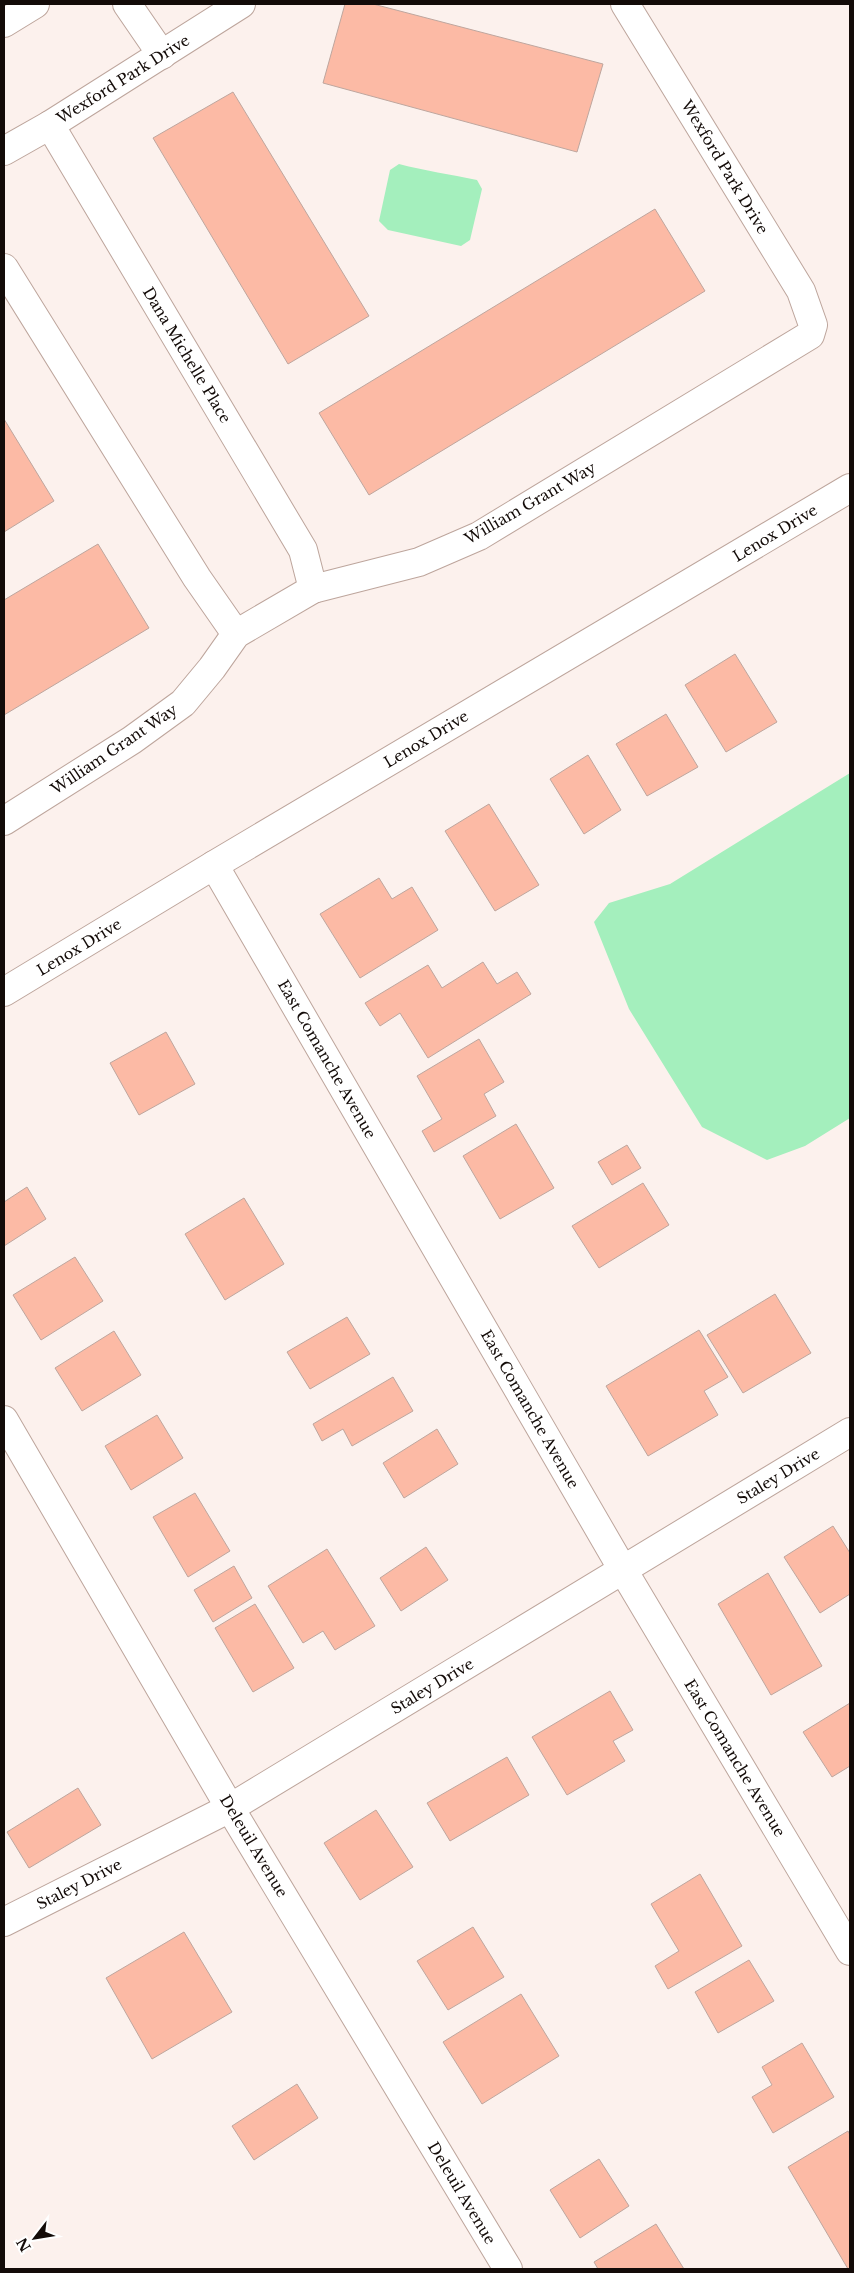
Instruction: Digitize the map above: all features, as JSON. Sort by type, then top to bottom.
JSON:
[{"type":"street","points":[[4,23],[35,4]]},
{"type":"street","points":[[128,4],[162,54]]},
{"type":"street","name":"Wexford Park Drive","points":[[4,151],[50,125],[241,4]]},
{"type":"street","name":"Wexford Park Drive","points":[[625,4],[801,291],[813,324],[810,335]]},
{"type":"street","name":"Dana Michelle Place","points":[[50,125],[304,550],[313,589]]},
{"type":"street","points":[[4,268],[197,578],[236,634]]},
{"type":"street","name":"William Grant Way","points":[[4,821],[132,740],[183,703],[212,668],[236,634],[313,589],[419,562],[478,536],[810,335]]},
{"type":"street","name":"Lenox Drive","points":[[4,992],[214,865],[850,488]]},
{"type":"street","name":"East Comanche Avenue","points":[[214,865],[623,1570],[850,1951]]},
{"type":"street","name":"Deleuil Avenue","points":[[4,1420],[230,1808],[508,2269]]},
{"type":"street","name":"Staley Drive","points":[[4,1922],[230,1808],[850,1432]]},
{"type":"green space","points":[[399,164],[477,180],[482,189],[470,240],[461,246],[388,230],[379,221],[390,170]]},
{"type":"green space","points":[[850,773],[850,1118],[805,1146],[767,1160],[702,1127],[629,1009],[594,922],[609,903],[670,884]]},
{"type":"building","points":[[345,4],[373,4],[603,64],[577,152],[323,83]]},
{"type":"building","points":[[233,92],[369,316],[288,364],[153,138]]},
{"type":"building","points":[[655,209],[705,291],[369,495],[319,413]]},
{"type":"building","points":[[4,419],[54,501],[4,532]]},
{"type":"building","points":[[98,544],[149,628],[4,715],[4,600]]},
{"type":"building","points":[[735,654],[777,722],[726,752],[685,685]]},
{"type":"building","points":[[666,714],[698,767],[647,796],[616,744]]},
{"type":"building","points":[[588,755],[621,810],[584,834],[550,779]]},
{"type":"building","points":[[489,804],[539,885],[495,911],[445,831]]},
{"type":"building","points":[[379,878],[392,899],[412,887],[438,930],[360,978],[320,914]]},
{"type":"building","points":[[483,962],[497,984],[517,972],[531,994],[428,1058],[400,1013],[380,1026],[365,1003],[428,965],[442,988]]},
{"type":"building","points":[[166,1032],[195,1084],[139,1115],[110,1063]]},
{"type":"building","points":[[479,1039],[504,1082],[484,1094],[496,1116],[434,1152],[422,1131],[442,1119],[417,1076]]},
{"type":"building","points":[[516,1124],[554,1188],[500,1219],[463,1156]]},
{"type":"building","points":[[627,1145],[641,1168],[612,1185],[598,1162]]},
{"type":"building","points":[[643,1183],[669,1225],[599,1268],[572,1226]]},
{"type":"building","points":[[27,1187],[46,1219],[4,1246],[4,1202]]},
{"type":"building","points":[[244,1198],[284,1264],[225,1300],[185,1234]]},
{"type":"building","points":[[75,1257],[103,1301],[41,1340],[13,1295]]},
{"type":"building","points":[[775,1294],[811,1353],[743,1393],[707,1335]]},
{"type":"building","points":[[347,1317],[370,1354],[310,1389],[287,1352]]},
{"type":"building","points":[[699,1330],[728,1377],[704,1391],[718,1415],[648,1456],[606,1386]]},
{"type":"building","points":[[114,1331],[141,1375],[82,1411],[55,1368]]},
{"type":"building","points":[[393,1377],[413,1411],[352,1446],[343,1429],[322,1441],[313,1424]]},
{"type":"building","points":[[157,1415],[183,1458],[131,1490],[105,1446]]},
{"type":"building","points":[[437,1429],[458,1464],[404,1498],[383,1463]]},
{"type":"building","points":[[195,1493],[230,1551],[188,1577],[153,1517]]},
{"type":"building","points":[[833,1526],[850,1553],[850,1594],[820,1613],[784,1557]]},
{"type":"building","points":[[426,1547],[448,1580],[401,1611],[380,1578]]},
{"type":"building","points":[[327,1549],[375,1626],[335,1650],[323,1631],[303,1643],[268,1586]]},
{"type":"building","points":[[234,1566],[252,1598],[213,1622],[194,1590]]},
{"type":"building","points":[[768,1573],[822,1666],[771,1695],[718,1604]]},
{"type":"building","points":[[255,1604],[294,1668],[253,1692],[215,1628]]},
{"type":"building","points":[[610,1691],[633,1730],[613,1741],[625,1761],[567,1795],[532,1737]]},
{"type":"building","points":[[850,1703],[850,1766],[832,1777],[803,1732]]},
{"type":"building","points":[[507,1757],[529,1795],[450,1841],[427,1803]]},
{"type":"building","points":[[78,1788],[101,1825],[29,1868],[7,1832]]},
{"type":"building","points":[[376,1810],[413,1867],[360,1900],[324,1843]]},
{"type":"building","points":[[700,1874],[742,1946],[668,1989],[655,1966],[679,1951],[651,1904]]},
{"type":"building","points":[[473,1927],[504,1977],[448,2010],[417,1961]]},
{"type":"building","points":[[184,1932],[232,2012],[152,2059],[106,1978]]},
{"type":"building","points":[[749,1960],[774,2001],[718,2033],[695,1992]]},
{"type":"building","points":[[521,1994],[559,2056],[482,2104],[443,2042]]},
{"type":"building","points":[[802,2043],[834,2097],[773,2133],[752,2097],[772,2085],[762,2067]]},
{"type":"building","points":[[297,2084],[318,2118],[254,2160],[232,2126]]},
{"type":"building","points":[[848,2131],[850,2135],[850,2269],[848,2269],[788,2167]]},
{"type":"building","points":[[599,2159],[629,2206],[580,2238],[550,2190]]},
{"type":"building","points":[[656,2224],[684,2269],[598,2269],[594,2262]]}]
